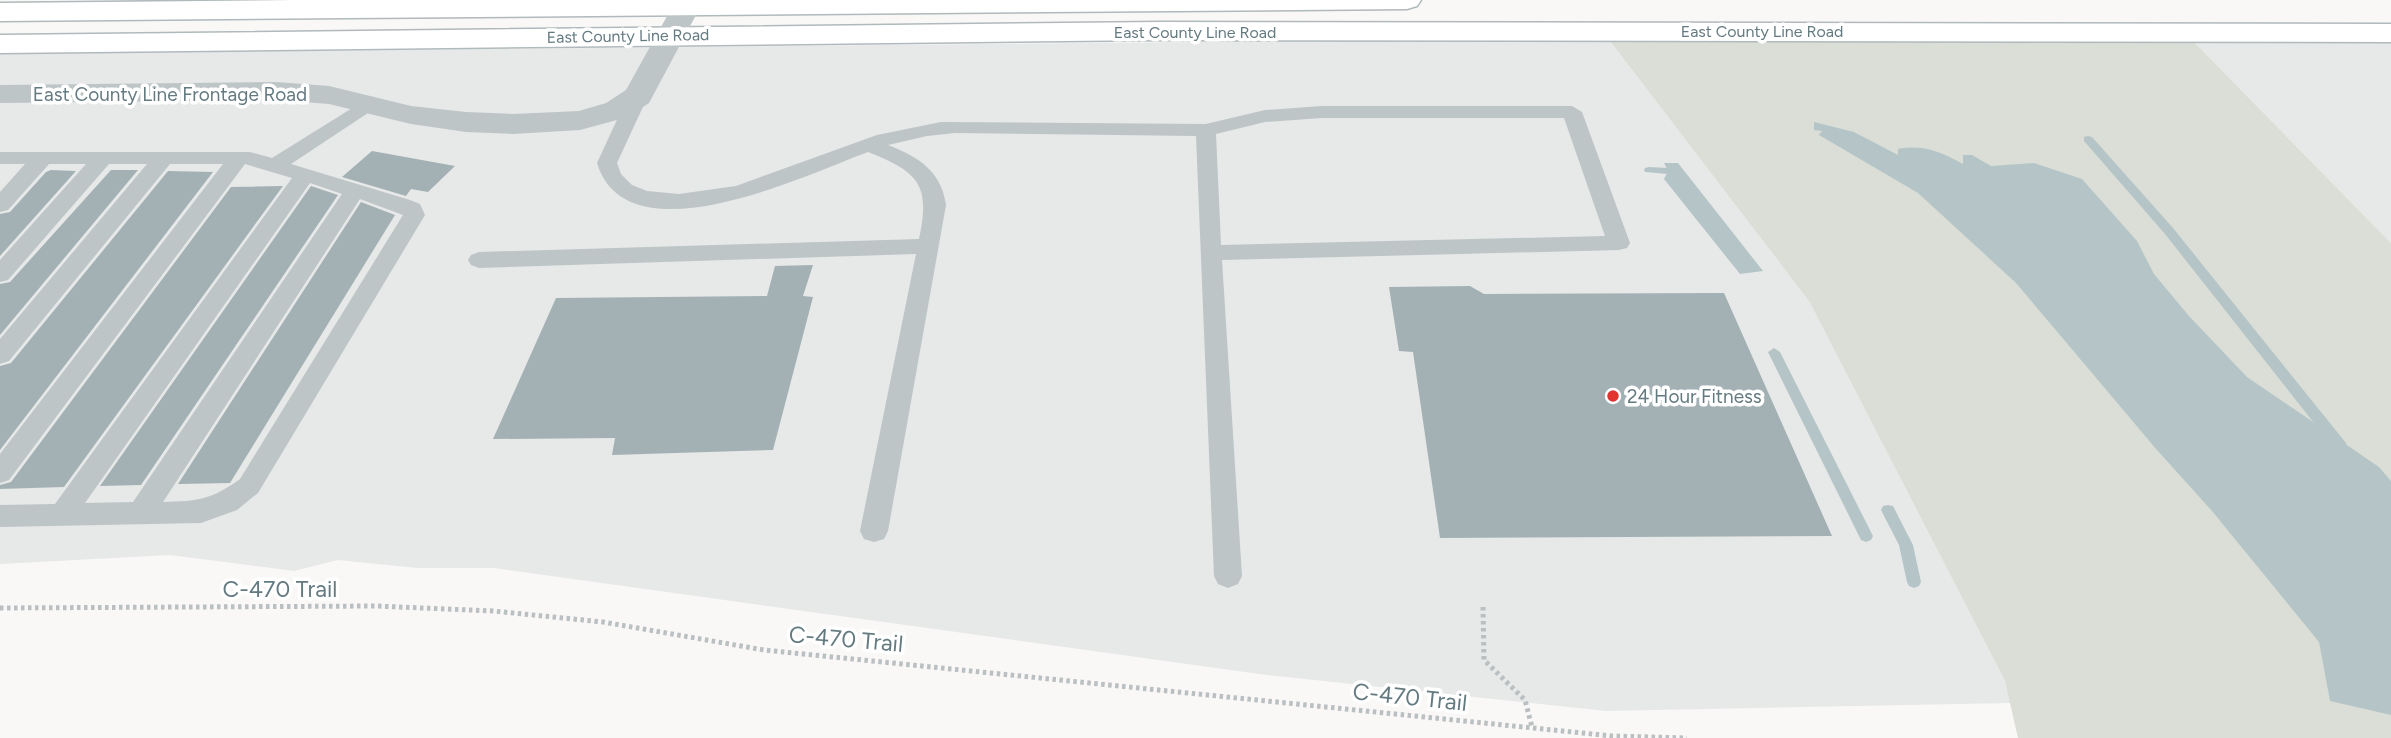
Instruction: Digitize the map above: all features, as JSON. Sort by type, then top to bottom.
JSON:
[{"type":"main road","name":"East County Line Road","points":[[0,12],[690,2],[1407,0]]},
{"type":"main road","name":"East County Line Road","points":[[0,44],[673,35],[1495,30],[2391,33]]},
{"type":"street","points":[[638,96],[690,2]]},
{"type":"street","name":"East County Line Frontage Road","points":[[0,94],[276,91],[329,95],[411,115],[513,124],[562,122],[599,115],[617,110],[638,96]]},
{"type":"lane","points":[[638,96],[607,163],[612,181],[619,187],[651,199],[700,199],[741,192],[868,145],[916,131],[971,127],[1206,130],[1265,116],[1304,113],[1572,112],[1619,243],[1210,253]]},
{"type":"lane","points":[[272,167],[370,103]]},
{"type":"lane","points":[[1206,130],[1228,576]]},
{"type":"lane","points":[[868,145],[906,159],[926,177],[935,192],[937,210],[874,531]]},
{"type":"lane","points":[[0,355],[165,157]]},
{"type":"lane","points":[[0,158],[250,158],[402,205],[412,209],[414,215],[249,486],[228,502],[201,512],[0,516]]},
{"type":"lane","points":[[0,205],[43,158]]},
{"type":"lane","points":[[0,274],[103,158]]},
{"type":"lane","points":[[0,473],[239,158]]},
{"type":"lane","points":[[63,514],[303,176]]},
{"type":"lane","points":[[141,513],[355,191]]},
{"type":"lane","points":[[479,260],[929,246]]},
{"type":"path","name":"C-470 Trail","points":[[0,608],[376,606],[493,611],[603,622],[764,650],[1612,736],[1687,738]]},
{"type":"path","points":[[1483,607],[1484,660],[1525,700],[1532,727]]},
{"type":"shaded area","points":[[2192,40],[2391,43],[2391,243]]},
{"type":"shaded area","points":[[2192,40],[2391,243],[2391,738],[2018,738],[2005,681],[1809,301],[1610,41]]},
{"type":"shaded area","points":[[1290,41],[1610,41],[1809,301],[2005,681],[2011,703],[1606,711],[1259,674],[494,568],[417,568],[338,560],[294,571],[170,555],[0,564],[0,54]]},
{"type":"shaded area","points":[[1814,122],[1854,132],[1898,155],[1898,149],[1924,148],[1963,164],[1963,155],[1972,155],[1991,166],[2034,163],[2082,179],[2137,241],[2154,274],[2189,316],[2247,377],[2379,467],[2391,481],[2391,715],[2330,701],[2319,642],[2212,511],[2016,283],[1918,193],[1819,135],[1822,131],[1814,130]]},
{"type":"shaded area","points":[[1664,163],[1678,163],[1763,271],[1740,274],[1664,179],[1668,171]]},
{"type":"building","points":[[372,151],[455,166],[428,192],[411,189],[406,196],[342,177]]},
{"type":"building","points":[[111,170],[138,170],[0,335],[0,284],[10,282]]},
{"type":"building","points":[[76,171],[0,256],[0,214],[10,212],[46,172]]},
{"type":"building","points":[[168,171],[213,172],[0,450],[0,366],[11,363]]},
{"type":"building","points":[[283,186],[64,487],[0,489],[0,485],[11,482],[231,187]]},
{"type":"building","points":[[311,186],[338,195],[141,485],[100,486]]},
{"type":"building","points":[[361,202],[395,215],[230,483],[178,484]]},
{"type":"building","points":[[813,265],[803,296],[813,297],[773,450],[612,455],[615,438],[493,439],[556,298],[767,296],[775,266]]},
{"type":"building","points":[[1470,286],[1484,294],[1724,293],[1832,536],[1440,538],[1413,352],[1399,351],[1389,287]]},
{"type":"waterway","points":[[2088,139],[2169,231],[2341,447]]},
{"type":"waterway","points":[[1649,170],[1668,171]]},
{"type":"waterway","points":[[1774,352],[1866,536]]},
{"type":"waterway","points":[[1888,510],[1906,545],[1914,582]]},
{"type":"place","name":"24 Hour Fitness","points":[[1613,396]]}]
